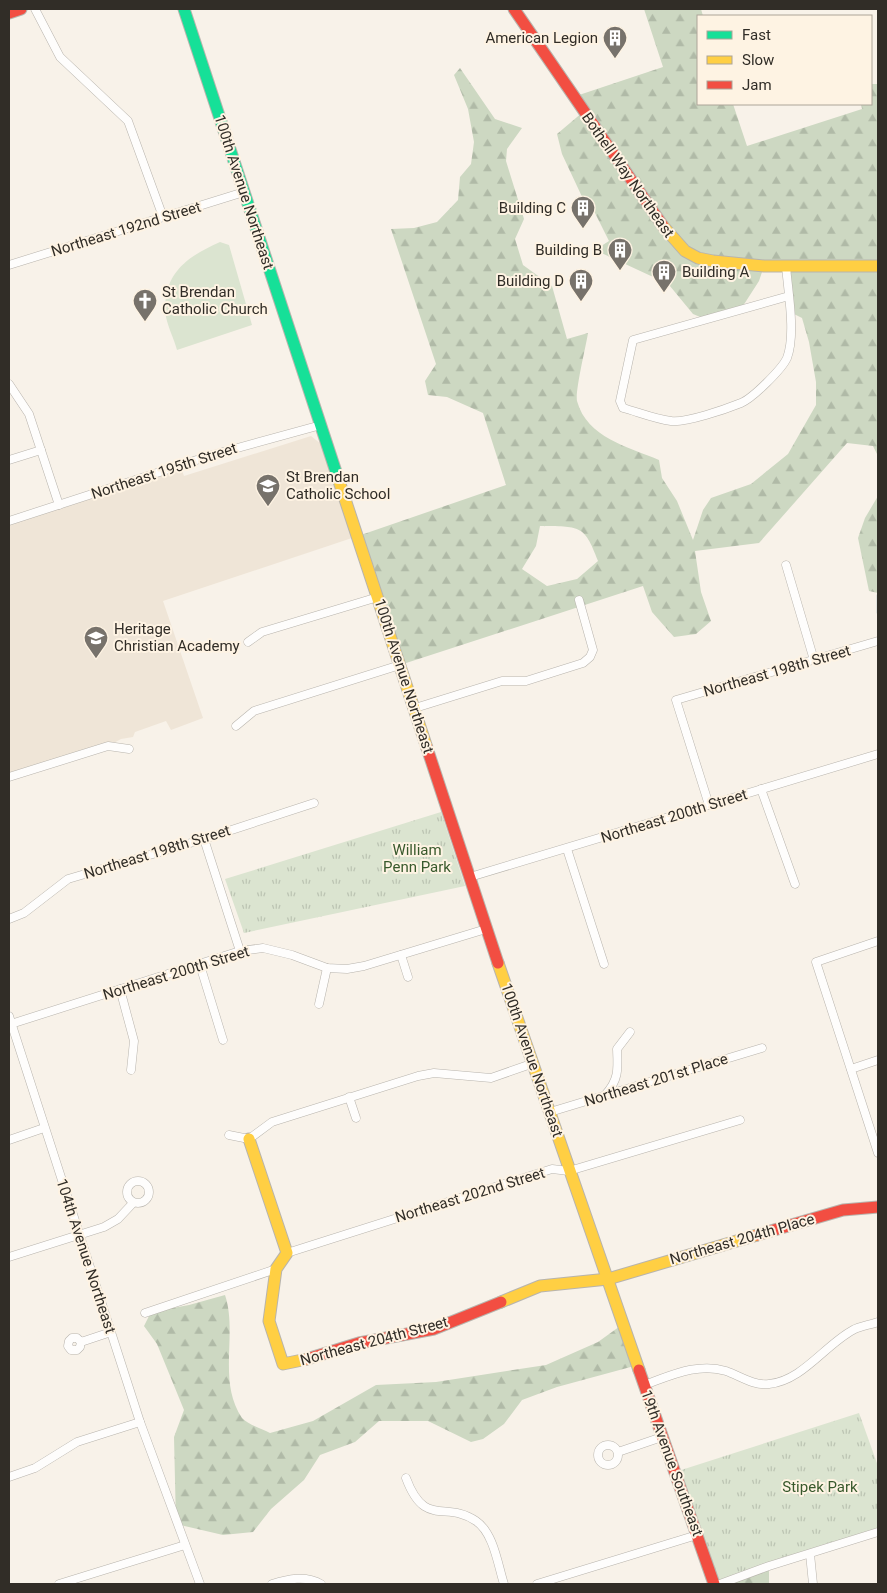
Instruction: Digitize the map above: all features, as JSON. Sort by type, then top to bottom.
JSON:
[{"type":"street","points":[[9,13],[21,9]]},
{"type":"street","points":[[35,9],[60,57],[128,121],[164,217]]},
{"type":"street","name":"100th Avenue Northeast","points":[[184,9],[486,929],[629,1341]]},
{"type":"street","name":"Bothell Way Northeast","points":[[514,9],[654,216],[685,251],[698,258],[713,262],[786,266],[878,266]]},
{"type":"street","name":"Northeast 192nd Street","points":[[9,265],[244,192]]},
{"type":"street","points":[[786,266],[789,296],[791,322],[787,357],[781,366],[750,397],[732,406],[683,421],[672,422],[623,408],[620,401],[633,340],[789,296]]},
{"type":"street","points":[[9,384],[29,414],[59,505]]},
{"type":"street","name":"Northeast 195th Street","points":[[9,521],[212,455],[321,424]]},
{"type":"street","points":[[9,460],[41,450]]},
{"type":"street","points":[[786,565],[814,660]]},
{"type":"street","points":[[248,642],[262,632],[378,597]]},
{"type":"street","points":[[414,708],[502,680],[526,681],[583,663],[590,657],[593,650],[579,600]]},
{"type":"street","name":"Northeast 198th Street","points":[[709,805],[676,700],[878,641]]},
{"type":"street","points":[[236,726],[254,711],[400,665]]},
{"type":"street","points":[[9,777],[108,746],[130,749]]},
{"type":"street","name":"Northeast 200th Street","points":[[470,877],[878,754]]},
{"type":"street","points":[[761,789],[795,884]]},
{"type":"street","name":"Northeast 198th Street","points":[[9,919],[24,913],[68,879],[204,839],[314,803]]},
{"type":"street","points":[[204,839],[240,951]]},
{"type":"street","points":[[567,849],[604,964]]},
{"type":"street","name":"Northeast 200th Street","points":[[10,1020],[200,965],[240,951],[263,948],[328,968],[347,969],[402,955],[486,929]]},
{"type":"street","points":[[878,941],[816,962],[878,1153]]},
{"type":"street","points":[[402,955],[408,977]]},
{"type":"street","points":[[200,965],[223,1040]]},
{"type":"street","points":[[319,1004],[328,968]]},
{"type":"street","points":[[120,989],[134,1041],[131,1070]]},
{"type":"street","name":"104th Avenue Northeast","points":[[10,1020],[13,1041],[80,1234],[140,1422],[200,1584]]},
{"type":"street","points":[[603,1096],[615,1084],[619,1074],[617,1049],[630,1032]]},
{"type":"street","name":"Northeast 201st Place","points":[[550,1112],[762,1048]]},
{"type":"street","points":[[851,1069],[878,1060]]},
{"type":"street","points":[[229,1135],[249,1139],[272,1122],[349,1097],[434,1073],[491,1078],[534,1064]]},
{"type":"street","points":[[349,1097],[356,1118]]},
{"type":"street","name":"Northeast 202nd Street","points":[[286,1252],[552,1169],[569,1171],[740,1120]]},
{"type":"street","points":[[9,1140],[44,1128]]},
{"type":"street","points":[[145,1313],[276,1269],[286,1252],[249,1139]]},
{"type":"street","points":[[9,1257],[112,1223],[133,1203]]},
{"type":"street","name":"Northeast 204th Place","points":[[608,1279],[843,1210],[878,1207]]},
{"type":"street","name":"Northeast 204th Street","points":[[276,1269],[269,1321],[283,1364],[317,1358],[359,1343],[434,1329],[540,1286],[608,1279]]},
{"type":"street","points":[[644,1385],[691,1369],[709,1368],[726,1371],[744,1380],[769,1384],[786,1379],[853,1330],[878,1322]]},
{"type":"street","points":[[81,1342],[111,1332]]},
{"type":"street","name":"19th Avenue Southeast","points":[[629,1341],[714,1584]]},
{"type":"street","points":[[9,1477],[35,1468],[77,1442],[140,1422]]},
{"type":"street","points":[[618,1452],[662,1437]]},
{"type":"street","points":[[406,1478],[418,1503],[432,1511],[460,1515],[477,1522],[488,1536],[504,1584]]},
{"type":"street","points":[[720,1584],[768,1566],[878,1532]]},
{"type":"street","points":[[537,1584],[697,1535]]},
{"type":"street","points":[[59,1584],[185,1545]]},
{"type":"street","points":[[810,1554],[813,1584]]},
{"type":"street","points":[[272,1584],[287,1579],[305,1578],[321,1584]]},
{"type":"shaded area","name":"Heritage Christian Academy","points":[[311,436],[321,444],[352,538],[163,601],[203,718],[171,730],[166,721],[135,732],[133,737],[121,739],[108,746],[9,777],[9,521],[180,465],[184,476]]},
{"type":"green space","points":[[644,9],[701,9],[703,15],[697,15],[697,105],[733,105],[747,146],[862,109],[861,105],[872,105],[872,84],[878,84],[878,456],[873,446],[847,443],[759,543],[695,551],[701,592],[711,621],[696,634],[674,637],[652,612],[643,586],[400,665],[358,536],[506,485],[483,413],[447,397],[428,395],[425,381],[436,364],[391,229],[414,228],[437,222],[458,200],[460,177],[471,164],[474,142],[468,109],[454,75],[460,68],[495,119],[522,128],[507,149],[506,161],[524,219],[515,239],[523,265],[552,286],[567,339],[588,333],[577,396],[582,414],[590,424],[610,440],[659,460],[662,478],[677,501],[693,540],[703,510],[711,498],[751,484],[788,454],[816,405],[816,382],[809,342],[802,318],[790,312],[786,267],[764,266],[759,281],[741,309],[705,319],[693,314],[665,280],[651,276],[595,250],[609,241],[595,213],[584,201],[562,154],[557,134],[583,112],[573,97],[663,67]],"holes":[[[540,526],[572,527],[584,533],[598,561],[577,579],[547,586],[522,569],[536,546]]]},
{"type":"green space","points":[[220,242],[229,245],[252,325],[177,350],[166,317],[165,302],[172,279],[178,269],[187,261]]},
{"type":"green space","points":[[878,496],[878,593],[869,591],[858,538],[865,518]]},
{"type":"green space","name":"William Penn Park","points":[[441,812],[465,886],[244,933],[225,879]]},
{"type":"green space","points":[[225,1295],[230,1325],[229,1373],[235,1404],[244,1420],[270,1433],[313,1421],[376,1385],[436,1382],[546,1365],[598,1342],[623,1324],[638,1365],[557,1387],[522,1400],[504,1424],[483,1439],[471,1442],[428,1421],[379,1421],[355,1442],[320,1455],[304,1480],[271,1509],[253,1532],[223,1535],[176,1524],[174,1437],[184,1410],[157,1344],[144,1326],[151,1312],[189,1305]]},
{"type":"green space","name":"Stipek Park","points":[[859,1413],[878,1466],[878,1531],[719,1584],[675,1472]]},
{"type":"green space","points":[[769,1566],[769,1584],[720,1584]]},
{"type":"waterway","points":[[878,595],[878,613]]},
{"type":"traffic: fast","points":[[184,9],[339,481]]},
{"type":"traffic: slow","points":[[663,226],[685,251],[698,258],[713,261],[764,266],[878,266]]},
{"type":"traffic: slow","points":[[339,481],[427,748]]},
{"type":"traffic: slow","points":[[498,963],[639,1370]]},
{"type":"traffic: slow","points":[[249,1139],[287,1253],[276,1269],[269,1321],[283,1364],[307,1359]]},
{"type":"traffic: slow","points":[[501,1302],[540,1286],[608,1279],[757,1235]]},
{"type":"traffic: jam","points":[[9,13],[21,9]]},
{"type":"traffic: jam","points":[[514,9],[663,226]]},
{"type":"traffic: jam","points":[[427,748],[498,963]]},
{"type":"traffic: jam","points":[[757,1235],[843,1210],[878,1207]]},
{"type":"traffic: jam","points":[[307,1359],[359,1343],[434,1329],[501,1302]]},
{"type":"traffic: jam","points":[[639,1370],[714,1584]]},
{"type":"place","name":"American Legion","points":[[615,59]]},
{"type":"place","name":"Building C","points":[[583,229]]},
{"type":"place","name":"Building B","points":[[620,271]]},
{"type":"place","name":"Building A","points":[[664,293]]},
{"type":"place","name":"Building D","points":[[581,302]]},
{"type":"place","name":"St Brendan Catholic Church","points":[[145,322]]},
{"type":"place","name":"St Brendan Catholic School","points":[[268,507]]},
{"type":"place","name":"Heritage Christian Academy","points":[[96,659]]}]
